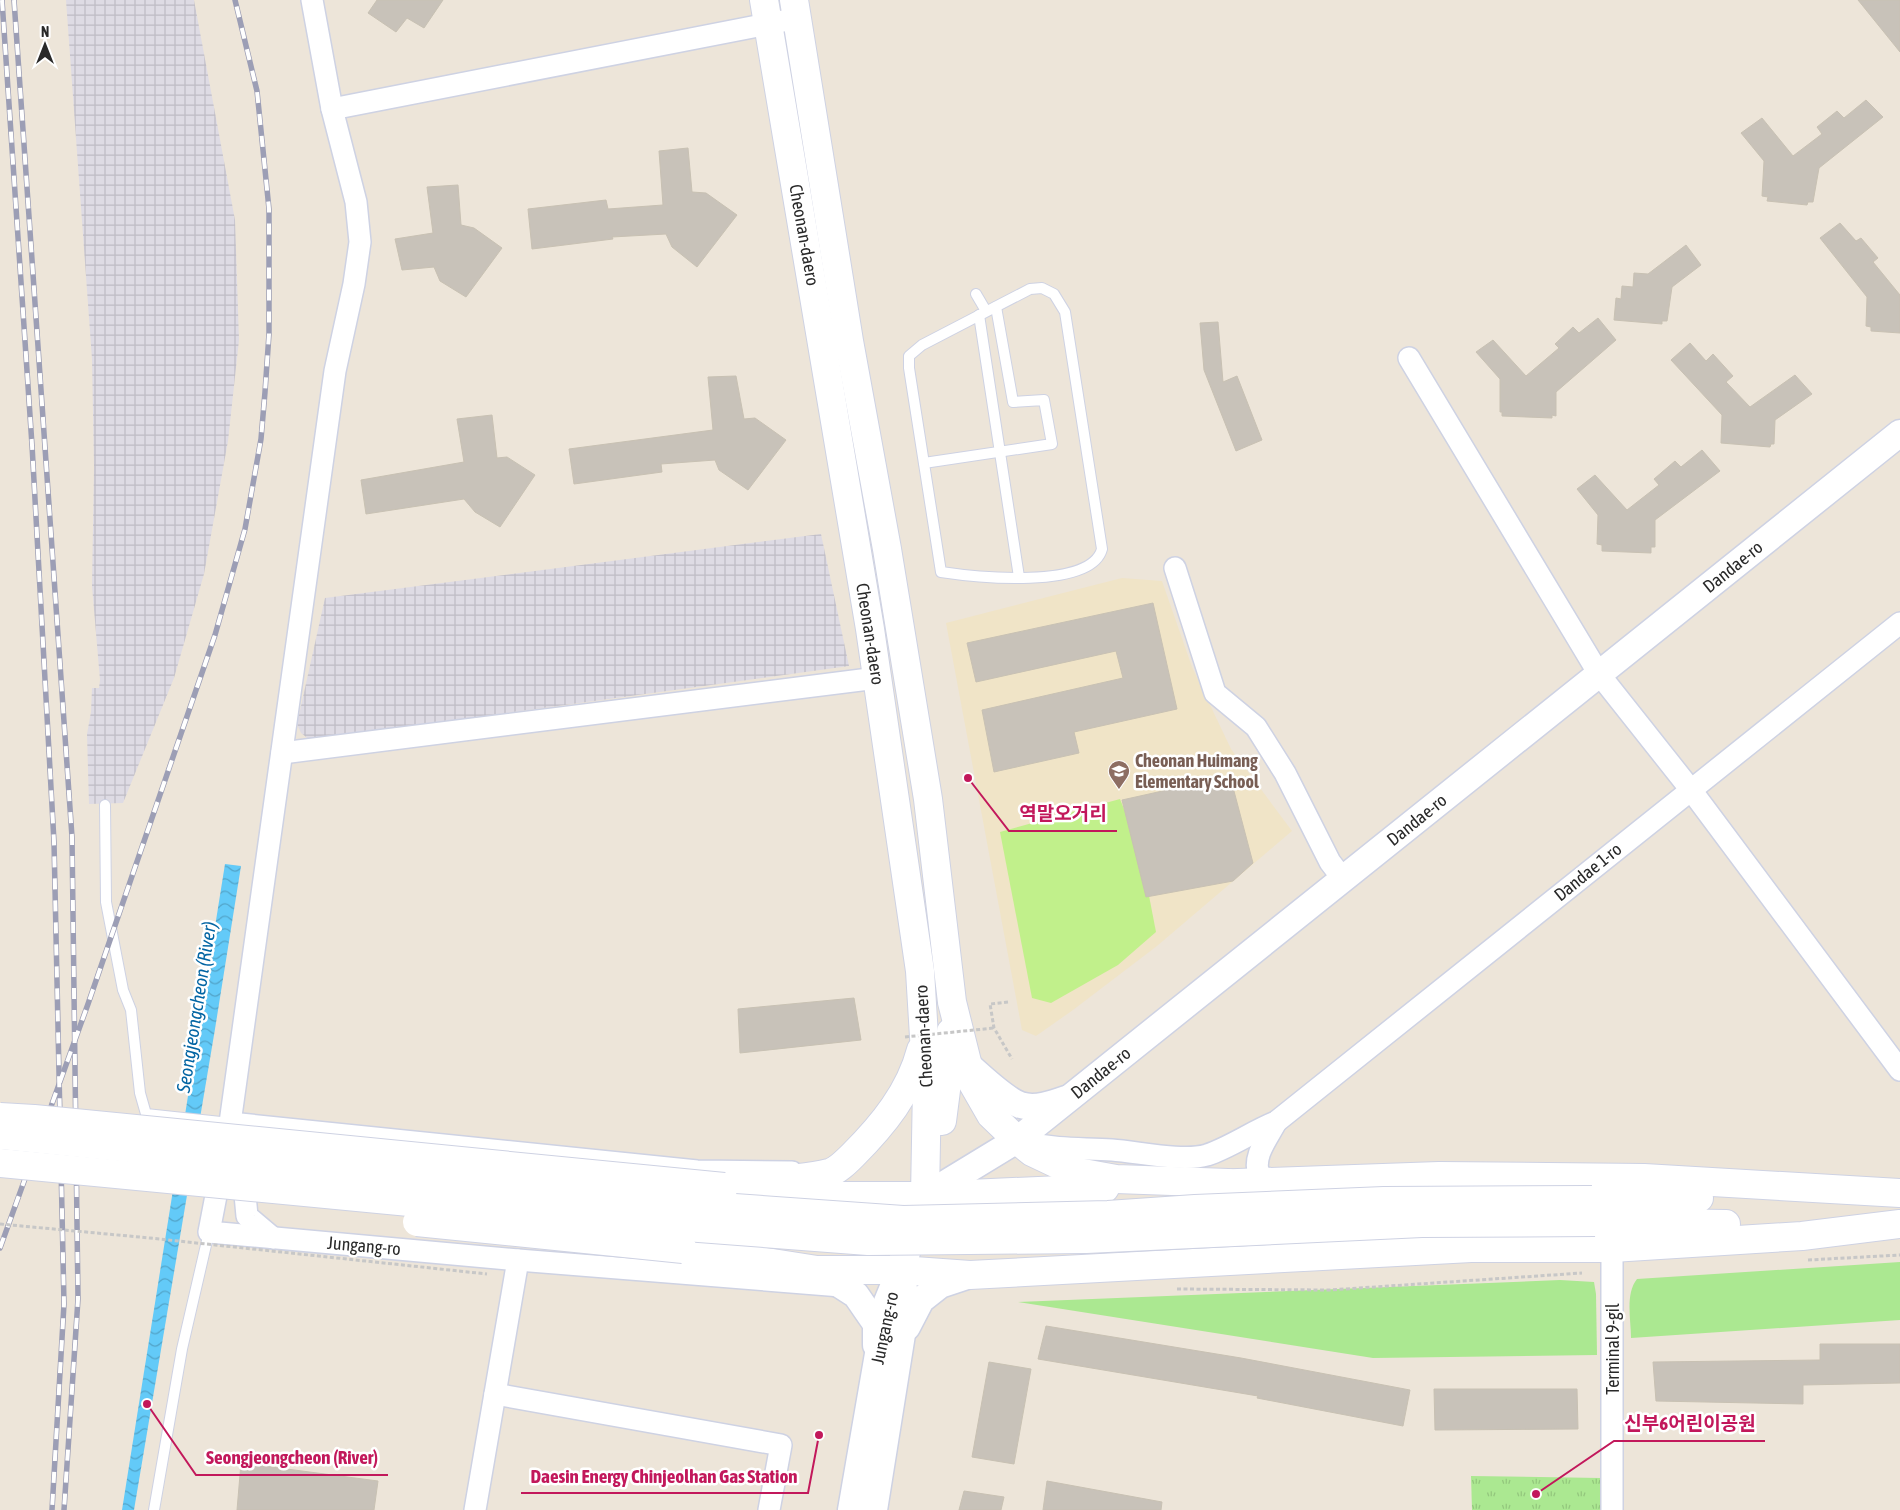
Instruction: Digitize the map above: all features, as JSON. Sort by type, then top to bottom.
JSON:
[{"type":"main road","name":"Cheonan-daero","points":[[795,9],[849,341],[886,540],[928,799],[952,1002]]},
{"type":"main road","name":"Cheonan-daero","points":[[766,12],[870,629],[920,971],[914,1036],[927,1086],[925,1196],[900,1270]]},
{"type":"main road","points":[[952,1002],[972,1082],[991,1115],[1032,1152],[1072,1171],[1116,1179],[1228,1183]]},
{"type":"main road","points":[[925,1196],[941,1128],[949,1067],[952,1002]]},
{"type":"main road","points":[[724,1187],[830,1173],[848,1159],[875,1134],[897,1104],[916,1067],[914,1036]]},
{"type":"main road","points":[[0,1117],[824,1196],[925,1196],[1439,1176],[1644,1178],[1900,1194]]},
{"type":"main road","points":[[0,1135],[706,1206],[903,1220],[1108,1215],[1384,1200],[1594,1211],[1708,1224],[1900,1219]]},
{"type":"main road","points":[[0,1162],[607,1222],[868,1242],[1086,1239],[1422,1223],[1594,1211],[1900,1194]]},
{"type":"main road","points":[[0,1180],[683,1249],[817,1270],[900,1270],[970,1275],[1471,1248],[1612,1259],[1900,1224]]},
{"type":"street","points":[[209,1232],[230,1123],[335,371],[354,284],[360,242],[356,202],[332,110],[312,0]]},
{"type":"street","points":[[332,110],[766,12],[795,9]]},
{"type":"street","points":[[1409,358],[1599,674],[1691,790],[1900,1070]]},
{"type":"street","name":"Dandae-ro","points":[[925,1196],[1017,1140],[1900,433]]},
{"type":"street","points":[[1175,568],[1215,693],[1256,726],[1285,773],[1330,862],[1343,879]]},
{"type":"street","name":"Dandae 1-ro","points":[[1276,1122],[1900,623]]},
{"type":"street","points":[[282,753],[877,678]]},
{"type":"street","points":[[968,1065],[998,1090],[1021,1105],[1047,1106],[1071,1097]]},
{"type":"street","points":[[1017,1140],[1053,1148],[1185,1157],[1199,1156],[1217,1151],[1258,1129],[1276,1122]]},
{"type":"street","points":[[1273,1181],[1259,1175],[1256,1166],[1259,1153],[1276,1122]]},
{"type":"street","points":[[230,1123],[697,1171],[830,1173]]},
{"type":"street","points":[[230,1123],[243,1173],[247,1216],[273,1238]]},
{"type":"street","points":[[243,1173],[251,1149],[285,1128]]},
{"type":"street","name":"Jungang-ro","points":[[209,1232],[518,1260],[842,1286]]},
{"type":"street","name":"Terminal 9-gil","points":[[1612,1259],[1612,1510]]},
{"type":"street","points":[[475,1510],[518,1260]]},
{"type":"street","points":[[817,1270],[856,1295],[876,1324],[876,1370]]},
{"type":"street","name":"Jungang-ro","points":[[874,1510],[907,1303],[900,1270]]},
{"type":"street","name":"Jungang-ro","points":[[852,1510],[887,1302],[900,1270]]},
{"type":"street","points":[[902,1336],[921,1300],[940,1285],[970,1275]]},
{"type":"street","points":[[495,1394],[782,1445],[769,1510]]},
{"type":"lane","points":[[1042,288],[1054,294],[1065,312],[1102,549],[1100,558],[1088,567],[1043,578],[978,577],[941,572],[924,463],[909,368],[909,356],[922,345],[1030,289],[1042,288]]},
{"type":"lane","points":[[924,463],[1052,444],[1044,400],[1013,402],[987,311],[976,294]]},
{"type":"lane","points":[[987,311],[1000,451],[1019,577]]},
{"type":"lane","points":[[105,805],[106,902],[122,990],[131,1010],[140,1093],[146,1114],[230,1123]]},
{"type":"lane","points":[[154,1510],[182,1349],[209,1232]]},
{"type":"path","points":[[1008,1002],[990,1004],[994,1028],[1012,1059]]},
{"type":"path","points":[[914,1036],[994,1028]]},
{"type":"path","points":[[0,1224],[487,1274]]},
{"type":"path","points":[[1806,1260],[1900,1255]]},
{"type":"path","points":[[1173,1289],[1330,1290],[1612,1259]]},
{"type":"shaded area","points":[[66,0],[194,0],[235,220],[239,340],[228,441],[204,574],[174,678],[123,803],[89,804],[87,734],[91,712],[92,688],[99,688],[100,680],[92,586],[94,467],[92,359]]},
{"type":"shaded area","points":[[821,534],[849,666],[310,740],[301,733],[297,724],[325,598]]},
{"type":"shaded area","name":"Cheonan Huimang Elementary School","points":[[1122,578],[1162,581],[1192,667],[1231,749],[1292,831],[1157,946],[1036,1036],[1022,1030],[946,623]]},
{"type":"green space","points":[[1120,799],[1140,849],[1156,932],[1118,965],[1051,1003],[1032,998],[1000,832]]},
{"type":"green space","points":[[1900,1262],[1900,1320],[1631,1338],[1630,1300],[1633,1285],[1637,1279]]},
{"type":"green space","points":[[1560,1280],[1594,1282],[1596,1294],[1597,1355],[1373,1358],[1018,1302]]},
{"type":"green space","points":[[1471,1476],[1601,1478],[1601,1510],[1472,1510]]},
{"type":"water","points":[[225,864],[241,866],[134,1510],[122,1510]]},
{"type":"building","points":[[377,0],[443,0],[424,28],[407,18],[396,32],[368,13]]},
{"type":"building","points":[[1858,0],[1900,0],[1900,52]]},
{"type":"building","points":[[1866,100],[1883,117],[1819,168],[1813,202],[1808,202],[1807,205],[1767,201],[1768,197],[1762,196],[1764,161],[1741,133],[1762,118],[1793,156],[1822,134],[1817,127],[1837,111],[1844,118]]},
{"type":"building","points":[[688,148],[692,192],[706,193],[737,215],[697,267],[672,247],[666,234],[612,237],[613,239],[532,249],[528,209],[606,200],[608,209],[663,205],[659,151]]},
{"type":"building","points":[[458,185],[461,225],[474,228],[502,248],[466,297],[440,281],[434,267],[402,270],[395,239],[433,233],[427,187]]},
{"type":"building","points":[[1840,223],[1856,241],[1861,238],[1878,258],[1873,262],[1900,295],[1900,333],[1871,331],[1871,327],[1866,326],[1867,297],[1820,238]]},
{"type":"building","points":[[1686,245],[1701,265],[1672,287],[1667,321],[1662,321],[1662,324],[1614,320],[1616,298],[1621,299],[1622,286],[1633,287],[1634,273],[1648,274]]},
{"type":"building","points":[[1598,318],[1616,340],[1556,392],[1556,416],[1552,415],[1552,418],[1502,416],[1502,412],[1500,412],[1500,379],[1476,352],[1493,340],[1526,376],[1559,348],[1555,344],[1573,327],[1579,333]]},
{"type":"building","points":[[1218,322],[1223,382],[1237,376],[1262,440],[1236,451],[1204,370],[1200,323]]},
{"type":"building","points":[[1690,343],[1706,361],[1713,354],[1733,376],[1726,382],[1750,407],[1795,375],[1812,394],[1775,420],[1774,444],[1771,444],[1770,447],[1721,443],[1722,415],[1671,360]]},
{"type":"building","points":[[736,376],[744,419],[755,418],[786,440],[748,490],[719,470],[715,460],[661,464],[662,472],[574,484],[569,449],[713,430],[708,377]]},
{"type":"building","points":[[492,415],[497,458],[507,457],[535,475],[500,527],[475,512],[464,499],[366,514],[361,480],[464,462],[457,419]]},
{"type":"building","points":[[1702,450],[1720,471],[1655,520],[1655,547],[1651,547],[1651,553],[1602,551],[1602,545],[1597,544],[1598,515],[1577,489],[1595,475],[1627,510],[1659,485],[1654,479],[1675,461],[1681,467]]},
{"type":"building","points":[[1153,603],[1177,709],[1074,732],[1079,753],[994,772],[982,710],[1123,678],[1116,651],[976,682],[967,643]]},
{"type":"building","points":[[1230,776],[1253,863],[1233,881],[1146,897],[1122,800]]},
{"type":"building","points":[[854,998],[861,1040],[740,1053],[738,1009]]},
{"type":"building","points":[[1046,1326],[1241,1358],[1410,1390],[1403,1426],[1257,1398],[1258,1396],[1038,1359]]},
{"type":"building","points":[[1820,1344],[1900,1344],[1900,1383],[1803,1385],[1803,1404],[1656,1401],[1653,1362],[1820,1360]]},
{"type":"building","points":[[989,1362],[1031,1369],[1014,1464],[972,1457]]},
{"type":"building","points":[[1434,1389],[1577,1389],[1578,1429],[1435,1430]]},
{"type":"building","points":[[241,1463],[378,1481],[374,1510],[237,1510]]},
{"type":"building","points":[[1047,1481],[1162,1502],[1161,1510],[1043,1510]]},
{"type":"building","points":[[964,1491],[1004,1497],[1001,1510],[959,1510]]},
{"type":"railway","points":[[2,0],[32,445],[54,842],[64,1304],[52,1510]]},
{"type":"railway","points":[[14,0],[72,837],[78,1299],[64,1510]]},
{"type":"railway","points":[[0,1248],[88,1004],[215,635],[245,529],[261,439],[265,392],[269,334],[269,209],[257,91],[235,0]]},
{"type":"place","name":"역말오거리","points":[[968,778]]},
{"type":"place","name":"Cheonan Huimang Elementary School","points":[[1119,790]]},
{"type":"place","name":"Seongjeongcheon (River)","points":[[147,1404]]},
{"type":"place","name":"Daesin Energy Chinjeolhan Gas Station","points":[[819,1435]]},
{"type":"place","name":"신부6어린이공원","points":[[1536,1494]]}]
